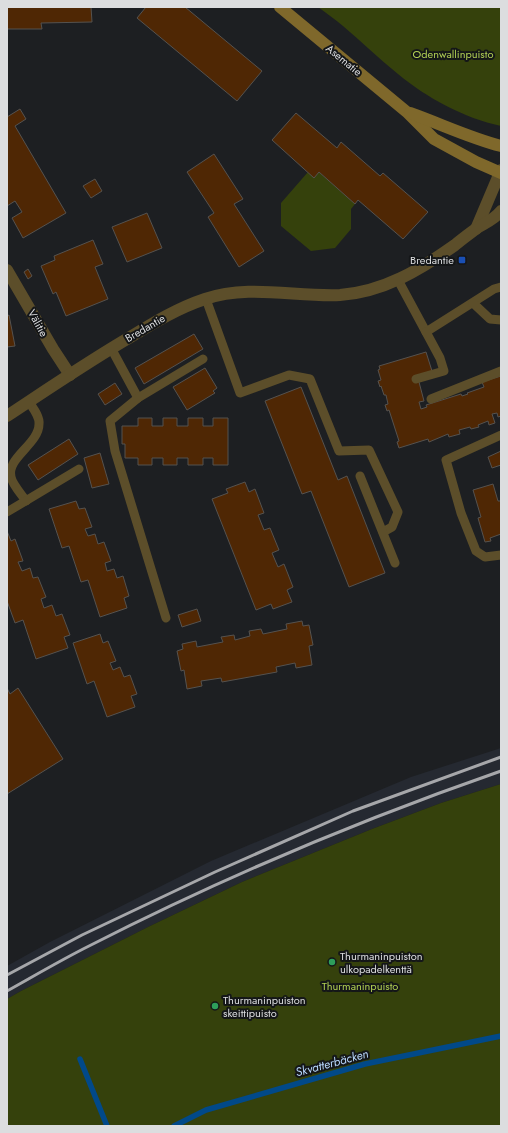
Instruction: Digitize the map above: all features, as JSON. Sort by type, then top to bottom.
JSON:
[{"type":"main road","name":"Asematie","points":[[280,7],[408,112],[434,139],[476,162],[500,172]]},
{"type":"main road","name":"Asematie","points":[[408,112],[476,139],[501,146]]},
{"type":"street","points":[[476,229],[500,172]]},
{"type":"street","name":"Bredantie","points":[[7,416],[112,348],[177,310],[226,293],[246,291],[338,295],[359,293],[378,288],[398,280],[422,267],[498,215],[501,211]]},
{"type":"street","name":"Välitie","points":[[7,270],[53,349],[70,375]]},
{"type":"lane","points":[[398,280],[440,358],[444,371],[416,379]]},
{"type":"lane","points":[[426,332],[501,286]]},
{"type":"lane","points":[[206,299],[240,393],[289,375],[310,379],[339,451],[368,450],[398,512],[392,527],[383,532]]},
{"type":"lane","points":[[473,303],[490,319],[501,320]]},
{"type":"lane","points":[[112,348],[138,398]]},
{"type":"lane","points":[[166,618],[115,451],[110,422],[138,398],[203,359]]},
{"type":"lane","points":[[431,399],[501,371]]},
{"type":"lane","points":[[26,501],[10,478],[10,471],[14,461],[37,435],[40,424],[29,402]]},
{"type":"lane","points":[[501,435],[446,460],[461,513],[476,551],[485,557],[501,555]]},
{"type":"lane","points":[[7,512],[79,469]]},
{"type":"lane","points":[[360,476],[395,563]]},
{"type":"shaded area","points":[[501,748],[501,784],[441,803],[372,829],[242,882],[148,927],[7,999],[7,966],[50,942],[211,861],[411,777]]},
{"type":"green space","name":"Odenwallinpuisto","points":[[318,7],[501,7],[501,126],[473,118],[446,106],[421,91],[391,68],[340,23]]},
{"type":"green space","points":[[308,172],[314,177],[319,172],[355,204],[351,209],[351,229],[335,248],[311,251],[281,226],[281,203]]},
{"type":"green space","name":"Thurmaninpuisto","points":[[501,784],[501,1126],[7,1126],[7,999],[148,927],[242,882],[372,829],[441,803]]},
{"type":"building","points":[[7,7],[91,7],[92,22],[41,23],[42,29],[7,29]]},
{"type":"building","points":[[146,7],[185,7],[262,71],[237,101],[137,18]]},
{"type":"building","points":[[20,109],[26,119],[15,126],[66,213],[23,238],[12,218],[22,212],[15,201],[7,206],[7,117]]},
{"type":"building","points":[[296,113],[337,148],[341,142],[380,176],[383,173],[428,212],[403,239],[358,200],[355,204],[319,172],[314,178],[272,140]]},
{"type":"building","points":[[214,154],[243,199],[234,204],[264,251],[239,267],[208,217],[214,213],[187,172]]},
{"type":"building","points":[[95,179],[102,191],[91,198],[83,186]]},
{"type":"building","points":[[147,213],[162,248],[127,262],[112,227]]},
{"type":"building","points":[[93,240],[103,264],[95,267],[108,299],[66,316],[56,292],[53,294],[41,266],[55,260],[54,256]]},
{"type":"building","points":[[28,269],[32,276],[28,279],[24,272]]},
{"type":"building","points":[[9,315],[15,346],[7,347],[7,316]]},
{"type":"building","points":[[194,334],[203,349],[144,384],[135,368]]},
{"type":"building","points":[[426,352],[432,371],[419,382],[424,401],[419,402],[421,409],[427,407],[426,405],[461,394],[462,396],[468,394],[467,393],[484,387],[482,382],[501,376],[501,416],[498,417],[497,413],[492,414],[495,423],[489,425],[488,421],[478,425],[479,427],[471,429],[470,427],[459,430],[460,434],[449,437],[448,434],[429,442],[428,439],[399,448],[397,442],[399,441],[389,410],[387,411],[385,405],[388,404],[386,395],[384,395],[378,381],[381,380],[378,370],[380,369],[379,366]]},
{"type":"building","points":[[205,368],[217,388],[213,391],[215,393],[187,410],[173,387]]},
{"type":"building","points":[[115,383],[122,394],[105,405],[98,394]]},
{"type":"building","points":[[301,387],[338,480],[347,476],[385,573],[349,587],[311,491],[302,494],[265,401]]},
{"type":"building","points":[[138,418],[152,418],[152,426],[163,426],[163,418],[177,418],[177,426],[188,426],[188,418],[203,418],[203,426],[213,426],[213,418],[228,418],[228,465],[213,465],[213,458],[203,458],[203,465],[188,465],[188,458],[177,458],[177,465],[163,465],[163,458],[152,458],[152,465],[138,465],[138,458],[125,458],[125,444],[122,444],[122,426],[138,426]]},
{"type":"building","points":[[69,439],[78,454],[38,480],[28,465]]},
{"type":"building","points":[[501,451],[501,465],[492,468],[488,457]]},
{"type":"building","points":[[100,453],[109,484],[92,488],[84,458]]},
{"type":"building","points":[[245,482],[249,492],[255,489],[264,513],[258,515],[264,530],[270,528],[279,550],[272,553],[278,567],[284,564],[293,587],[287,590],[292,602],[273,609],[271,604],[256,610],[212,499],[228,493],[226,489]]},
{"type":"building","points":[[493,484],[498,501],[501,501],[501,534],[490,538],[491,541],[485,542],[478,518],[481,517],[473,490]]},
{"type":"building","points":[[76,501],[79,509],[85,508],[92,527],[85,529],[88,536],[95,534],[98,544],[104,542],[111,561],[105,563],[107,571],[114,569],[117,578],[123,576],[129,596],[124,598],[127,608],[100,617],[88,580],[81,582],[69,546],[62,548],[49,509]]},
{"type":"building","points":[[7,531],[11,541],[15,539],[23,561],[18,562],[22,571],[30,568],[33,578],[38,577],[46,597],[41,599],[44,608],[52,605],[56,616],[62,614],[70,635],[64,637],[68,648],[36,659],[23,620],[15,623],[7,601]]},
{"type":"building","points":[[197,609],[201,621],[182,627],[178,615]]},
{"type":"building","points":[[302,621],[303,626],[309,625],[313,645],[309,646],[312,665],[296,668],[295,663],[276,667],[277,672],[222,682],[221,678],[201,681],[202,686],[187,689],[184,670],[181,671],[177,651],[183,649],[182,644],[196,641],[197,647],[223,642],[221,637],[234,635],[235,640],[250,636],[249,631],[261,629],[263,634],[287,629],[286,624]]},
{"type":"building","points":[[100,634],[103,643],[108,641],[116,661],[110,663],[113,670],[120,667],[124,677],[130,675],[137,694],[131,696],[135,707],[107,717],[94,681],[87,684],[73,643]]},
{"type":"building","points":[[7,688],[10,694],[18,688],[63,759],[7,794]]},
{"type":"waterway","name":"Skvatterbäcken","points":[[174,1126],[206,1110],[365,1064],[501,1036]]},
{"type":"waterway","points":[[80,1059],[107,1126]]},
{"type":"railway","points":[[7,975],[82,935],[215,872],[353,811],[501,757]]},
{"type":"railway","points":[[7,991],[58,962],[139,921],[292,851],[396,809],[501,771]]},
{"type":"place","name":"Bredantie","points":[[462,260]]},
{"type":"place","name":"Thurmaninpuiston ulkopadelkenttä","points":[[332,962]]},
{"type":"place","name":"Thurmaninpuiston skeittipuisto","points":[[215,1006]]}]
